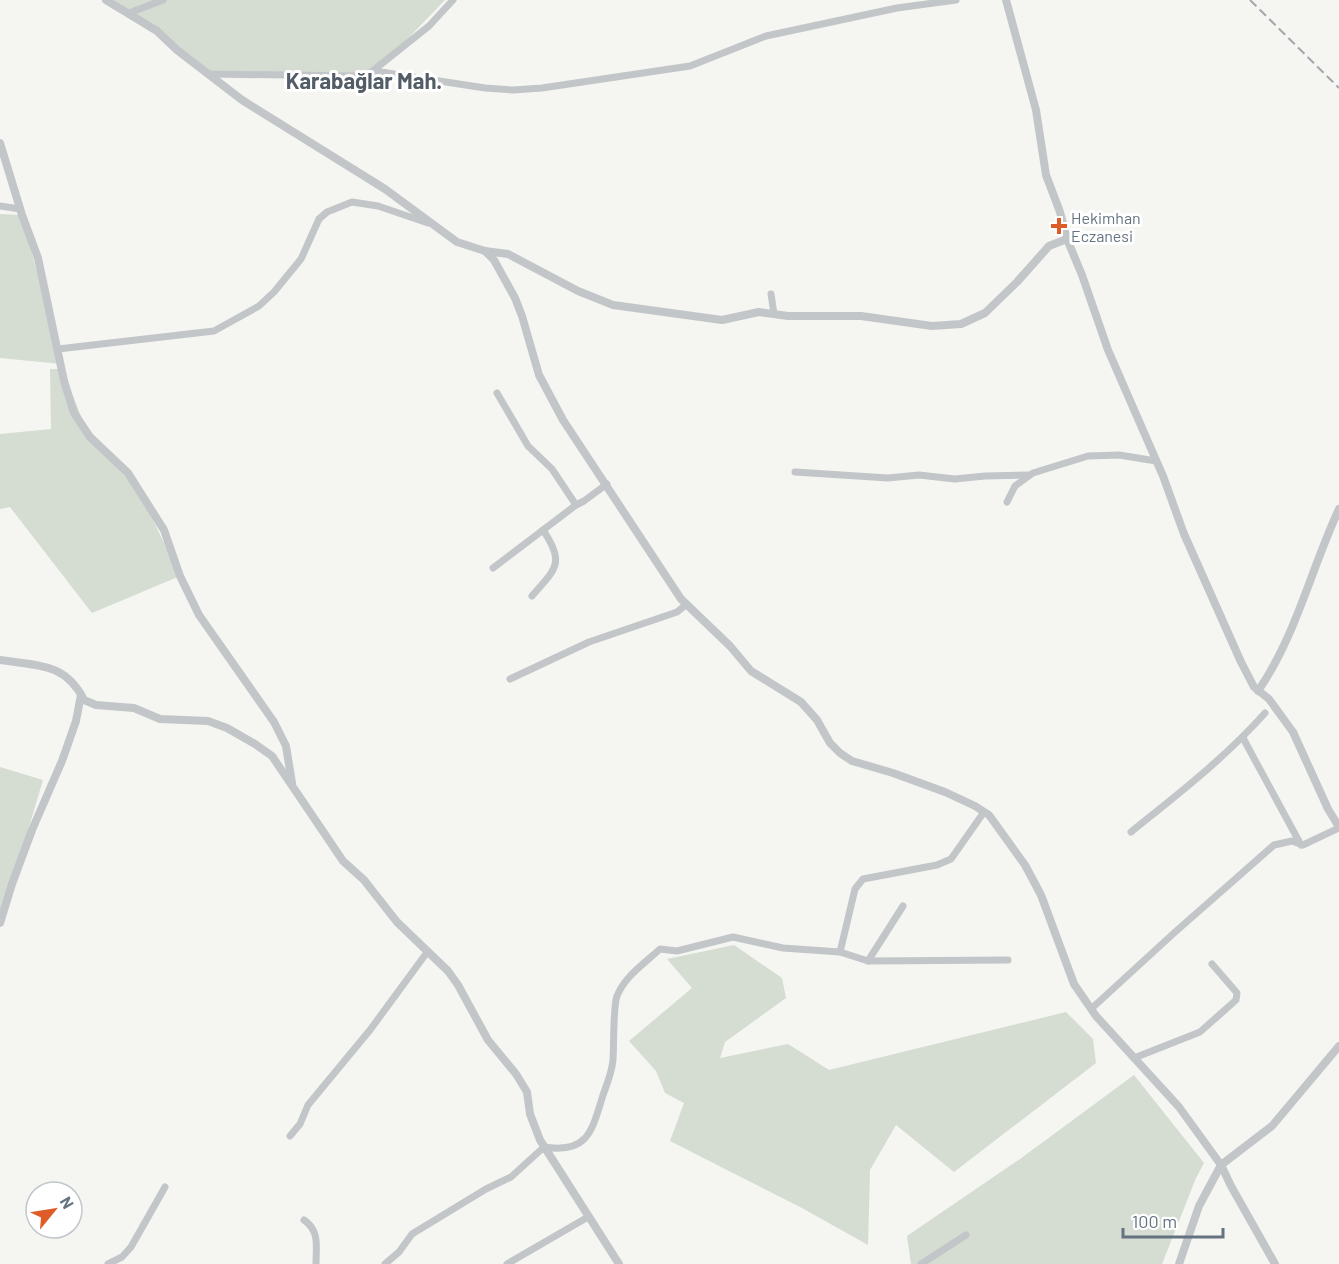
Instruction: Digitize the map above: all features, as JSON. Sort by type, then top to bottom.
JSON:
[{"type":"street","points":[[106,0],[157,31],[177,50],[242,100],[385,189],[457,242],[485,251],[508,254],[578,291],[613,305],[722,320],[759,312],[821,317],[861,316],[932,326],[961,324],[985,313],[1049,246],[1067,239]]},
{"type":"street","points":[[129,13],[163,0]]},
{"type":"street","points":[[368,75],[429,26],[453,0]]},
{"type":"street","points":[[208,74],[357,76],[381,72],[485,88],[513,90],[542,88],[690,66],[766,36],[897,8],[956,0]]},
{"type":"street","points":[[1006,0],[1035,110],[1046,175],[1108,350],[1156,461],[1184,534],[1241,662],[1254,687],[1269,699],[1293,732],[1339,827],[1303,845],[1292,841],[1274,845],[1091,1009]]},
{"type":"street","points":[[0,143],[38,258],[64,381],[74,413],[90,437],[128,472],[164,530],[180,576],[200,615],[274,722],[286,746],[293,786]]},
{"type":"street","points":[[58,349],[214,331],[259,306],[274,292],[301,259],[319,219],[327,212],[352,202],[378,206],[431,224]]},
{"type":"street","points":[[0,206],[20,209]]},
{"type":"street","points":[[485,251],[494,260],[515,298],[538,375],[563,420],[687,604],[730,646],[751,671],[801,702],[817,720],[830,743],[840,753],[852,761],[945,792],[988,815],[1025,865],[1074,984],[1091,1009],[1179,1107],[1221,1165],[1275,1264]]},
{"type":"street","points":[[771,294],[774,314]]},
{"type":"street","points":[[497,393],[528,446],[552,469],[576,505]]},
{"type":"street","points":[[795,472],[888,478],[919,475],[955,479],[1029,475],[1088,456],[1119,455],[1156,461]]},
{"type":"street","points":[[1007,502],[1015,486],[1029,475]]},
{"type":"street","points":[[493,568],[607,484]]},
{"type":"street","points":[[1258,691],[1279,657],[1325,538],[1339,509]]},
{"type":"street","points":[[532,596],[555,570],[555,548],[543,530]]},
{"type":"street","points":[[510,679],[589,642],[677,612],[687,604]]},
{"type":"street","points":[[0,660],[35,664],[54,669],[69,678],[84,700],[96,705],[134,708],[160,719],[208,721],[227,728],[272,756],[343,861],[364,880],[397,922],[448,971],[458,985],[488,1040],[500,1058],[516,1074],[527,1092],[530,1114],[544,1147],[619,1264]]},
{"type":"street","points":[[0,923],[32,830],[62,761],[76,721],[82,694]]},
{"type":"street","points":[[1131,832],[1211,767],[1243,738],[1265,713]]},
{"type":"street","points":[[1243,738],[1301,844]]},
{"type":"street","points":[[840,952],[855,889],[863,879],[937,865],[951,858],[984,812]]},
{"type":"street","points":[[868,961],[903,906]]},
{"type":"street","points":[[544,1147],[572,1148],[585,1140],[596,1120],[613,1064],[616,997],[630,976],[660,949],[677,951],[733,938],[783,948],[840,952],[868,961],[1008,960]]},
{"type":"street","points":[[290,1136],[300,1124],[308,1105],[370,1030],[428,951]]},
{"type":"street","points":[[1134,1058],[1200,1032],[1236,1000],[1237,993],[1212,964]]},
{"type":"street","points":[[1179,1264],[1199,1206],[1221,1165],[1272,1126],[1339,1046]]},
{"type":"street","points":[[385,1264],[399,1252],[412,1234],[486,1189],[511,1177],[544,1147]]},
{"type":"street","points":[[108,1264],[122,1257],[131,1247],[165,1187]]},
{"type":"street","points":[[507,1264],[588,1217]]},
{"type":"street","points":[[304,1220],[312,1226],[317,1241],[315,1264]]},
{"type":"street","points":[[921,1264],[966,1235]]},
{"type":"shaded area","points":[[114,0],[445,0],[368,80],[208,74]]},
{"type":"shaded area","points":[[0,214],[22,215],[61,364],[0,358]]},
{"type":"shaded area","points":[[50,369],[62,369],[87,431],[137,487],[180,576],[92,613],[10,507],[0,509],[0,434],[51,429]]},
{"type":"shaded area","points":[[0,767],[43,780],[0,924]]},
{"type":"shaded area","points":[[734,945],[782,978],[786,998],[725,1042],[720,1058],[788,1044],[829,1070],[1066,1012],[1093,1039],[1096,1063],[954,1172],[896,1125],[870,1170],[868,1245],[802,1208],[670,1141],[684,1103],[665,1093],[656,1071],[629,1041],[692,988],[667,959]]},
{"type":"shaded area","points":[[1134,1075],[1204,1163],[1162,1264],[911,1264],[907,1236],[1020,1159]]},
{"type":"railway","points":[[1250,0],[1339,88]]},
{"type":"place","name":"Hekimhan Eczanesi","points":[[1059,226]]},
{"type":"district","name":"Karabağlar Mah.","points":[[364,80]]}]
